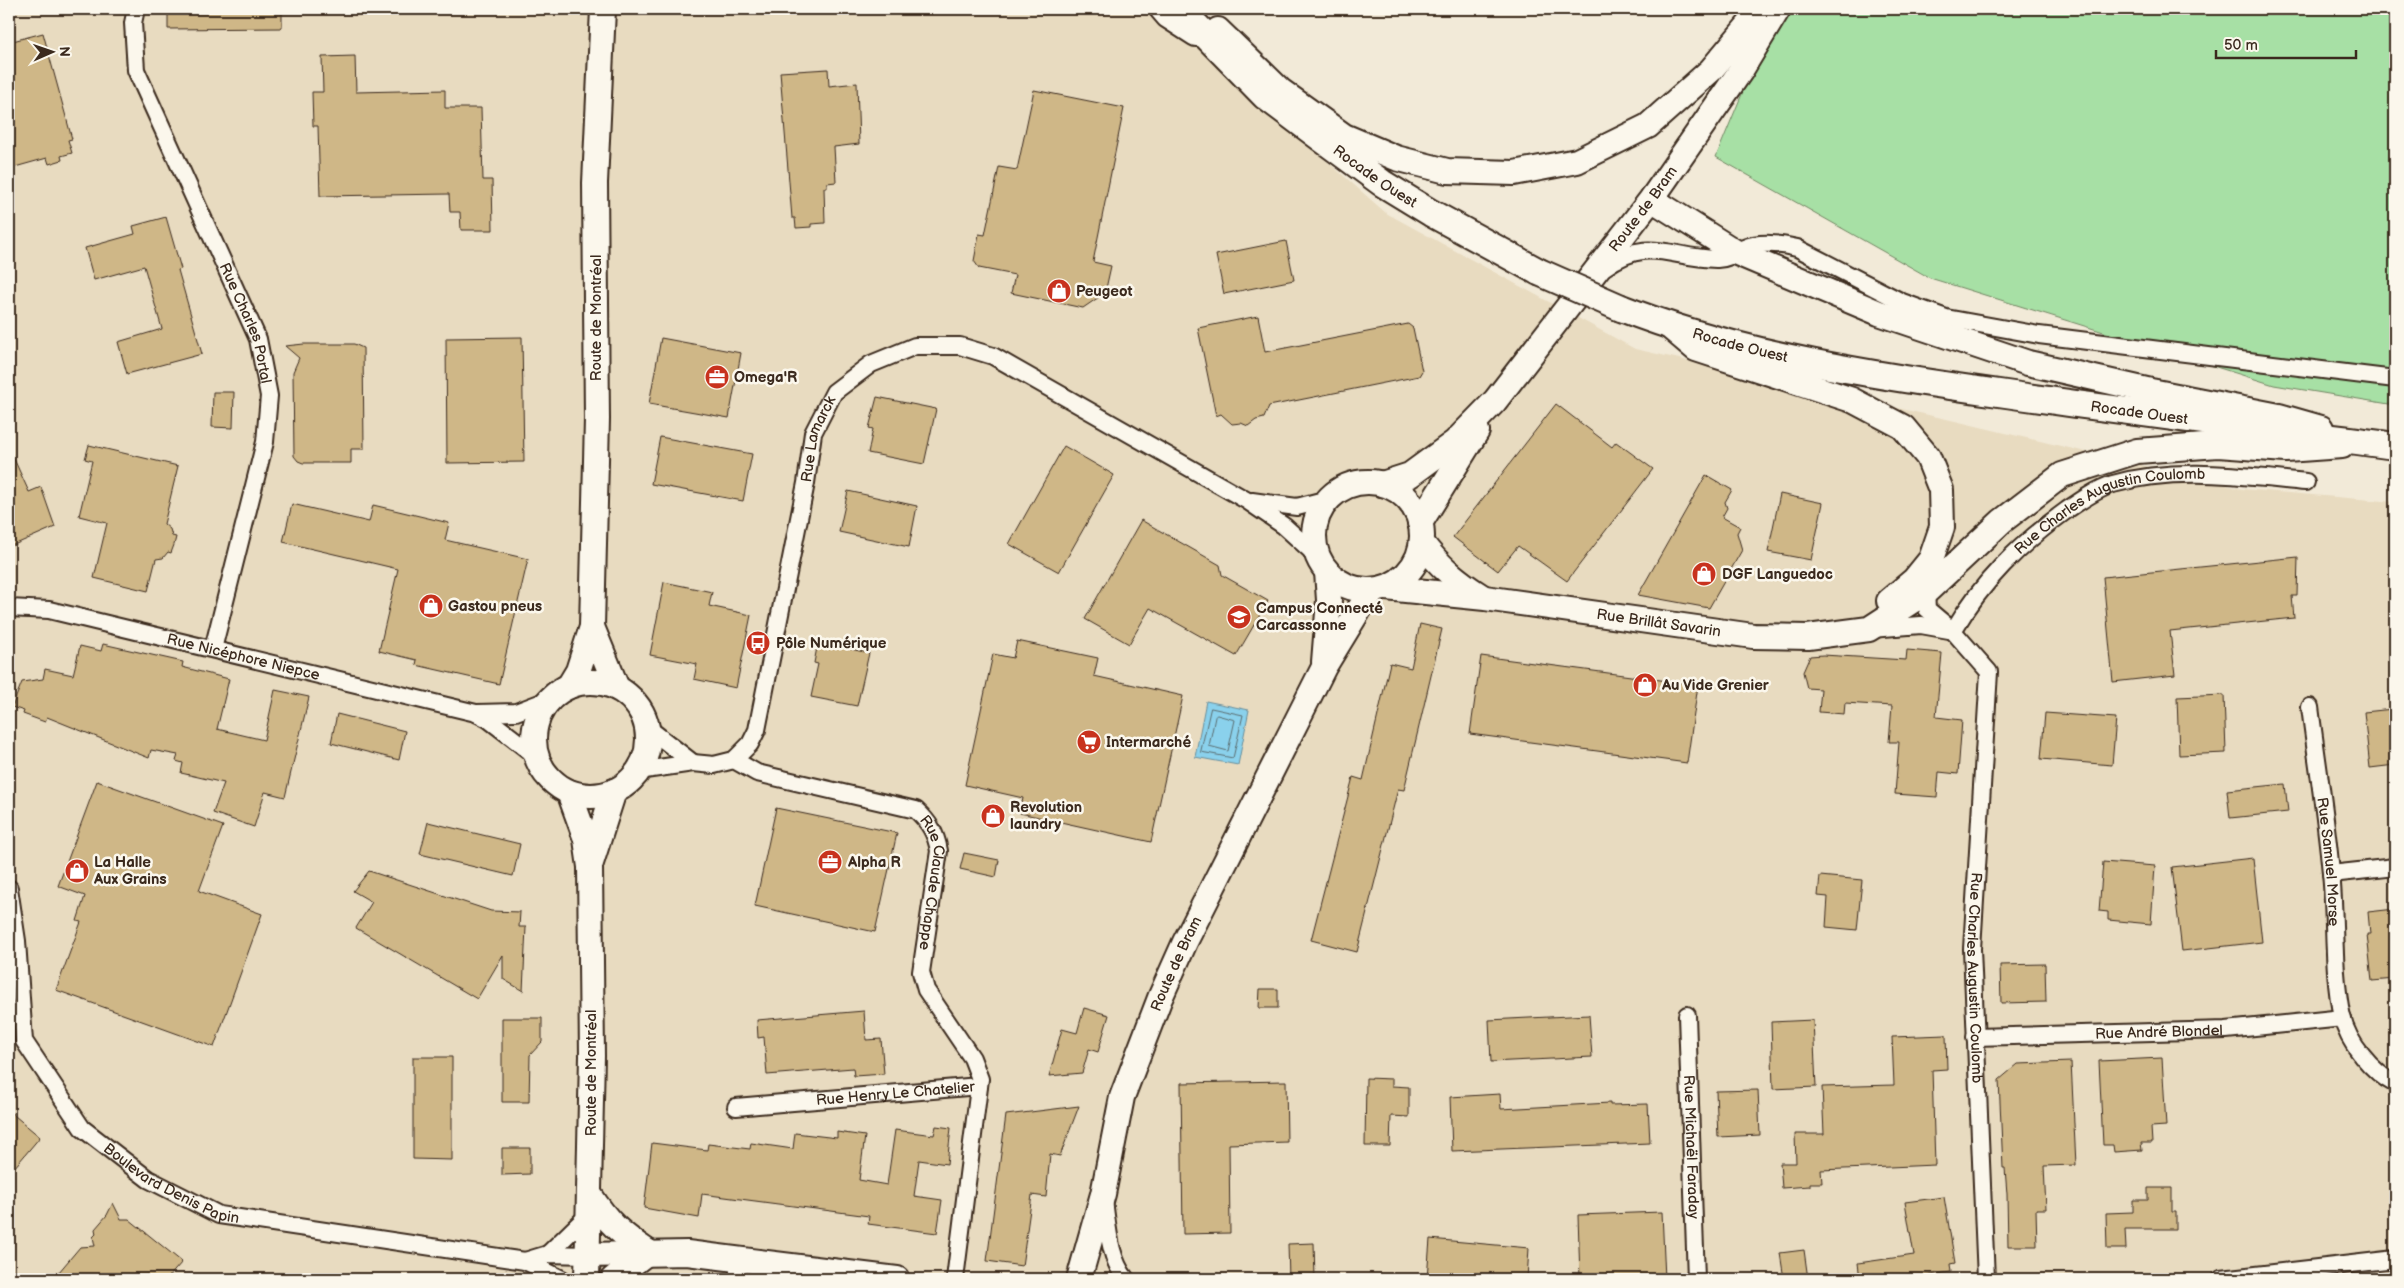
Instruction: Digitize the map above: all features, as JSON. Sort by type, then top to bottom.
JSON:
[{"type":"main road","name":"Route de Montréal","points":[[569,686],[578,671],[592,627],[597,420],[595,183],[603,9]]},
{"type":"main road","points":[[1162,9],[1168,16],[1215,46]]},
{"type":"main road","name":"Rocade Ouest","points":[[1180,9],[1265,96],[1382,183],[1474,238],[1539,272],[1670,327],[1753,350],[1851,371],[2141,414],[2384,445]]},
{"type":"main road","points":[[1195,9],[1281,91],[1344,136],[1396,158],[1447,171],[1514,173],[1576,161],[1648,126],[1711,70],[1762,9]]},
{"type":"main road","name":"Route de Bram","points":[[1382,484],[1410,475],[1455,442],[1495,401],[1534,353],[1588,278],[1653,197],[1740,72],[1778,9]]},
{"type":"main road","points":[[1653,197],[1661,205],[1737,253],[1879,313],[2028,363],[2151,391],[2279,416],[2384,445]]},
{"type":"main road","points":[[1670,327],[1696,349],[1852,400],[1903,428],[1928,457],[1941,490],[1942,528],[1931,559],[1914,580],[1882,608],[1833,634]]},
{"type":"main road","name":"Route de Bram","points":[[1421,533],[1495,401]]},
{"type":"main road","points":[[1869,629],[1926,592],[2002,522],[2062,475],[2137,451],[2218,445],[2286,450],[2384,445]]},
{"type":"main road","name":"Route de Bram","points":[[1079,1279],[1103,1194],[1122,1097],[1160,998],[1185,942],[1324,666],[1360,608],[1380,589],[1399,581],[1410,571],[1418,558],[1421,533],[1415,510],[1406,498],[1382,484],[1368,482],[1353,484],[1340,490],[1328,499],[1320,512],[1315,526],[1314,541],[1322,564],[1329,600],[1324,666]]},
{"type":"main road","name":"Rue Brillât Savarin","points":[[1421,533],[1434,560],[1455,580],[1485,598]]},
{"type":"main road","points":[[1322,564],[1341,583],[1357,590],[1380,589]]},
{"type":"main road","name":"Rue Brillât Savarin","points":[[1380,589],[1485,598],[1753,636],[1808,637],[1869,629]]},
{"type":"main road","name":"Route de Montréal","points":[[592,627],[617,688]]},
{"type":"main road","points":[[585,682],[602,683],[617,688],[636,705],[647,727],[648,743],[645,758],[638,771],[628,783],[614,791],[599,796],[584,796],[569,792],[555,784],[544,772],[537,757],[534,742],[535,726],[541,712],[550,699],[569,686],[585,682]]},
{"type":"main road","name":"Route de Montréal","points":[[590,867],[614,791]]},
{"type":"main road","name":"Route de Montréal","points":[[569,792],[586,839],[590,867],[592,1056],[587,1279]]},
{"type":"main road","points":[[1062,1279],[1095,1163],[1122,1097]]},
{"type":"main road","points":[[589,1204],[612,1226],[648,1252]]},
{"type":"main road","points":[[613,1279],[648,1252]]},
{"type":"main road","points":[[587,1255],[687,1252],[738,1270],[892,1279]]},
{"type":"street","name":"Rue Charles Portal","points":[[136,9],[133,23],[136,70],[258,339],[269,396],[265,442],[214,649]]},
{"type":"street","points":[[1588,278],[1619,257],[1636,251],[1657,250],[1717,260],[1745,248],[1780,244],[1797,248],[1902,302],[1946,318],[2039,335],[2395,379]]},
{"type":"street","name":"Rue Lamarck","points":[[734,760],[750,744],[757,730],[806,483],[813,433],[834,392],[871,364],[915,346],[960,346],[993,356],[1246,500],[1284,526],[1322,564]]},
{"type":"street","name":"Rue Charles Augustin Coulomb","points":[[1953,631],[1971,601],[2031,536],[2080,501],[2112,484],[2150,477],[2209,472],[2306,482]]},
{"type":"street","name":"Rue Lamarck","points":[[1246,500],[1298,507],[1328,499]]},
{"type":"street","name":"Rue Charles Augustin Coulomb","points":[[1926,592],[1927,608],[1953,631],[1989,672],[1972,949],[1986,1279]]},
{"type":"street","name":"Rue Nicéphore Niepce","points":[[9,608],[49,610],[476,713],[488,719],[537,757]]},
{"type":"street","points":[[1869,629],[1921,625],[1953,631]]},
{"type":"street","name":"Rue Nicéphore Niepce","points":[[476,713],[516,712],[550,699]]},
{"type":"street","name":"Rue Samuel Morse","points":[[2310,707],[2331,874],[2336,954],[2343,1018],[2356,1048],[2384,1078],[2395,1084]]},
{"type":"street","points":[[647,727],[693,764]]},
{"type":"street","points":[[638,771],[693,764],[714,765],[734,760]]},
{"type":"street","name":"Rue Claude Chappe","points":[[734,760],[757,773],[916,810],[925,818],[937,837],[938,851],[921,972],[926,990],[978,1070],[980,1086]]},
{"type":"street","points":[[2331,874],[2395,867]]},
{"type":"street","name":"Boulevard Denis Papin","points":[[9,888],[17,941],[24,1041],[82,1128],[148,1179],[220,1216],[525,1261],[562,1279]]},
{"type":"street","name":"Rue Michaël Faraday","points":[[1687,1015],[1696,1279]]},
{"type":"street","name":"Rue André Blondel","points":[[1975,1037],[2226,1030],[2343,1018]]},
{"type":"street","points":[[9,1031],[24,1041]]},
{"type":"street","name":"Rue Henry Le Chatelier","points":[[736,1107],[980,1086],[955,1279]]},
{"type":"street","points":[[1103,1194],[1110,1245],[1126,1279]]},
{"type":"street","name":"Boulevard Denis Papin","points":[[548,1254],[589,1204]]},
{"type":"street","name":"Boulevard Denis Papin","points":[[525,1261],[548,1254],[587,1255]]},
{"type":"street","points":[[2221,1279],[2395,1259]]},
{"type":"shaded area","points":[[9,9],[1154,9],[1386,213],[1635,349],[1955,421],[2242,489],[2395,502],[2395,1279],[9,1279]]},
{"type":"green space","points":[[1777,9],[2395,9],[2395,405],[2274,385],[1930,278],[1716,157]]},
{"type":"water","points":[[1206,701],[1249,710],[1238,765],[1195,757]]},
{"type":"building","points":[[168,9],[282,9],[282,28],[168,29]]},
{"type":"building","points":[[43,33],[72,139],[68,140],[72,153],[61,156],[62,160],[49,164],[47,158],[15,167],[9,144],[9,42]]},
{"type":"building","points":[[355,56],[356,92],[445,90],[445,108],[481,108],[483,180],[492,180],[493,230],[461,230],[460,212],[450,212],[449,194],[320,196],[318,126],[313,126],[312,92],[323,92],[322,57]]},
{"type":"building","points":[[828,69],[829,86],[857,83],[859,144],[834,147],[836,182],[827,183],[827,188],[824,188],[825,223],[811,224],[811,227],[796,228],[795,218],[792,218],[780,72]]},
{"type":"building","points":[[1034,90],[1124,108],[1093,262],[1111,266],[1105,293],[1083,308],[1011,293],[1015,275],[979,268],[974,261],[979,234],[985,235],[999,167],[1017,170]]},
{"type":"building","points":[[166,217],[181,269],[178,270],[202,354],[127,374],[118,342],[162,329],[144,266],[94,280],[85,248],[135,234],[133,226]]},
{"type":"building","points":[[1286,241],[1294,280],[1224,294],[1216,255]]},
{"type":"building","points":[[1258,316],[1265,352],[1408,324],[1413,328],[1422,371],[1419,376],[1269,406],[1264,418],[1256,420],[1248,426],[1241,423],[1232,424],[1221,414],[1216,416],[1198,328]]},
{"type":"building","points":[[522,337],[524,462],[447,463],[446,338]]},
{"type":"building","points":[[661,338],[741,353],[729,418],[649,404]]},
{"type":"building","points":[[354,344],[363,348],[364,449],[351,449],[351,463],[303,463],[294,456],[293,372],[299,358],[285,346]]},
{"type":"building","points":[[213,392],[234,392],[233,428],[212,427]]},
{"type":"building","points":[[877,397],[936,409],[924,464],[868,453],[873,429],[869,428]]},
{"type":"building","points":[[1556,404],[1612,447],[1616,442],[1653,469],[1567,581],[1518,546],[1498,571],[1453,537]]},
{"type":"building","points":[[660,437],[752,454],[743,501],[651,484]]},
{"type":"building","points":[[89,445],[178,466],[164,524],[170,529],[172,536],[176,537],[171,553],[168,552],[163,558],[156,559],[148,591],[94,578],[107,523],[79,516],[92,461],[85,459]]},
{"type":"building","points":[[1064,446],[1114,475],[1059,572],[1009,544]]},
{"type":"building","points":[[9,448],[29,492],[41,487],[55,527],[9,547]]},
{"type":"building","points":[[1706,475],[1732,490],[1725,502],[1727,508],[1722,517],[1740,527],[1737,533],[1742,550],[1709,608],[1638,595]]},
{"type":"building","points":[[848,491],[917,506],[909,547],[839,532]]},
{"type":"building","points":[[1780,494],[1823,503],[1811,560],[1768,552]]},
{"type":"building","points":[[292,504],[369,522],[373,505],[449,523],[445,540],[528,559],[499,684],[416,665],[417,660],[379,651],[398,569],[283,542]]},
{"type":"building","points":[[1141,520],[1220,565],[1222,575],[1268,601],[1236,656],[1150,608],[1129,644],[1085,619]]},
{"type":"building","points":[[2298,557],[2297,596],[2292,596],[2294,618],[2170,631],[2175,675],[2113,682],[2103,577]]},
{"type":"building","points":[[664,582],[712,592],[709,606],[751,615],[736,688],[694,679],[697,664],[650,655]]},
{"type":"building","points":[[1420,624],[1442,629],[1404,790],[1398,789],[1357,952],[1311,940],[1353,777],[1363,780],[1390,663],[1411,668]]},
{"type":"building","points":[[1017,641],[1098,658],[1094,676],[1183,696],[1151,842],[1020,813],[1023,798],[965,785],[993,654],[1013,658]]},
{"type":"building","points":[[818,642],[869,653],[857,706],[811,697],[818,664],[814,663]]},
{"type":"building","points":[[103,644],[183,662],[182,667],[229,679],[217,729],[264,740],[275,690],[309,697],[285,797],[265,792],[254,827],[213,813],[224,783],[181,773],[183,763],[176,761],[178,755],[151,750],[149,758],[47,717],[45,722],[23,714],[24,711],[12,707],[22,682],[43,679],[45,669],[73,675],[80,646],[101,651]]},
{"type":"building","points":[[1907,650],[1942,653],[1936,717],[1962,720],[1958,774],[1939,772],[1937,797],[1895,794],[1899,742],[1889,742],[1892,706],[1845,703],[1844,714],[1819,712],[1821,689],[1807,688],[1803,672],[1810,656],[1823,655],[1906,660]]},
{"type":"building","points":[[1481,656],[1698,685],[1687,763],[1470,734]]},
{"type":"building","points":[[2224,695],[2226,753],[2179,755],[2177,697]]},
{"type":"building","points":[[2393,709],[2395,765],[2370,768],[2364,712]]},
{"type":"building","points":[[2045,713],[2116,718],[2112,765],[2041,759]]},
{"type":"building","points":[[337,714],[405,731],[399,760],[331,743]]},
{"type":"building","points":[[97,781],[223,826],[199,891],[262,914],[214,1047],[56,990],[81,922],[77,921],[85,896],[58,886]]},
{"type":"building","points":[[2285,784],[2288,812],[2230,818],[2227,790]]},
{"type":"building","points":[[776,808],[897,833],[875,932],[755,906]]},
{"type":"building","points":[[428,822],[520,844],[513,876],[420,854]]},
{"type":"building","points":[[964,853],[999,860],[996,877],[960,869]]},
{"type":"building","points":[[2253,858],[2262,942],[2182,951],[2172,867]]},
{"type":"building","points":[[2103,862],[2155,866],[2151,924],[2108,920],[2108,912],[2099,911]]},
{"type":"building","points":[[369,871],[491,911],[520,912],[519,927],[526,927],[523,991],[503,979],[503,955],[477,999],[356,928],[372,902],[353,891]]},
{"type":"building","points":[[1820,876],[1862,880],[1857,930],[1826,927],[1828,897],[1818,896]]},
{"type":"building","points":[[2395,909],[2395,979],[2372,981],[2367,934],[2370,934],[2368,912]]},
{"type":"building","points":[[2045,964],[2046,1002],[2001,1003],[2000,965]]},
{"type":"building","points":[[1260,989],[1278,989],[1278,1008],[1259,1008]]},
{"type":"building","points":[[1084,1008],[1109,1015],[1098,1052],[1089,1049],[1082,1073],[1049,1076],[1062,1029],[1077,1033]]},
{"type":"building","points":[[864,1011],[866,1040],[881,1039],[884,1074],[854,1076],[853,1068],[767,1075],[764,1037],[758,1038],[757,1020]]},
{"type":"building","points":[[1589,1015],[1592,1057],[1491,1062],[1489,1020]]},
{"type":"building","points":[[502,1018],[542,1018],[542,1042],[530,1055],[529,1102],[502,1102]]},
{"type":"building","points":[[1813,1020],[1816,1087],[1773,1089],[1771,1022]]},
{"type":"building","points":[[1946,1035],[1947,1069],[1932,1070],[1935,1165],[1821,1170],[1822,1183],[1782,1188],[1780,1163],[1796,1163],[1795,1134],[1824,1134],[1822,1087],[1894,1085],[1892,1037]]},
{"type":"building","points":[[413,1057],[452,1057],[452,1160],[413,1159]]},
{"type":"building","points":[[2162,1058],[2166,1126],[2151,1127],[2152,1143],[2141,1143],[2142,1150],[2114,1152],[2113,1145],[2103,1145],[2099,1061]]},
{"type":"building","points":[[2071,1062],[2076,1165],[2044,1166],[2046,1209],[2036,1209],[2037,1246],[2008,1246],[2007,1194],[2005,1168],[2003,1168],[1999,1080],[2018,1064]]},
{"type":"building","points":[[1366,1078],[1392,1079],[1392,1086],[1409,1087],[1409,1117],[1391,1116],[1390,1146],[1365,1146]]},
{"type":"building","points":[[1286,1081],[1287,1142],[1229,1144],[1230,1233],[1183,1234],[1181,1083]]},
{"type":"building","points":[[1758,1090],[1760,1135],[1718,1137],[1716,1091]]},
{"type":"building","points":[[1500,1094],[1501,1109],[1610,1103],[1610,1105],[1648,1104],[1650,1143],[1452,1151],[1450,1097]]},
{"type":"building","points":[[1079,1106],[1060,1156],[1050,1154],[1046,1197],[1032,1195],[1022,1266],[987,1261],[1006,1115]]},
{"type":"building","points":[[9,1111],[40,1137],[9,1174]]},
{"type":"building","points":[[936,1126],[951,1128],[947,1164],[919,1160],[914,1196],[942,1200],[937,1233],[868,1224],[869,1216],[702,1194],[699,1218],[644,1208],[652,1143],[707,1150],[708,1144],[750,1149],[751,1143],[793,1149],[795,1133],[837,1138],[837,1132],[865,1136],[859,1180],[887,1185],[895,1130],[934,1135]]},
{"type":"building","points":[[502,1148],[530,1148],[530,1174],[502,1175]]},
{"type":"building","points":[[2148,1188],[2172,1188],[2172,1212],[2176,1212],[2176,1229],[2125,1229],[2126,1249],[2107,1249],[2106,1213],[2133,1212],[2133,1200],[2148,1200]]},
{"type":"building","points":[[1944,1197],[1955,1263],[1950,1264],[1951,1272],[1902,1279],[1860,1279],[1858,1263],[1914,1255],[1905,1202]]},
{"type":"building","points":[[113,1203],[121,1219],[129,1219],[182,1262],[167,1279],[53,1279],[80,1247],[95,1246],[93,1237],[96,1234],[95,1229],[107,1215]]},
{"type":"building","points":[[1662,1212],[1665,1279],[1580,1279],[1578,1215]]},
{"type":"building","points":[[1430,1239],[1529,1248],[1527,1279],[1427,1279]]},
{"type":"building","points":[[1314,1243],[1315,1279],[1289,1279],[1288,1244]]},
{"type":"building","points":[[1804,1250],[1808,1279],[1784,1279],[1780,1253]]},
{"type":"place","name":"Peugeot","points":[[1059,291]]},
{"type":"place","name":"Omega'R","points":[[717,377]]},
{"type":"place","name":"DGF Languedoc","points":[[1704,574]]},
{"type":"place","name":"Gastou pneus","points":[[431,606]]},
{"type":"place","name":"Campus Connecté Carcassonne","points":[[1239,617]]},
{"type":"place","name":"Pôle Numérique","points":[[758,643]]},
{"type":"place","name":"Au Vide Grenier","points":[[1645,685]]},
{"type":"place","name":"Intermarché","points":[[1089,742]]},
{"type":"place","name":"Revolution laundry","points":[[993,816]]},
{"type":"place","name":"Alpha R","points":[[830,862]]},
{"type":"place","name":"La Halle Aux Grains","points":[[77,871]]}]
